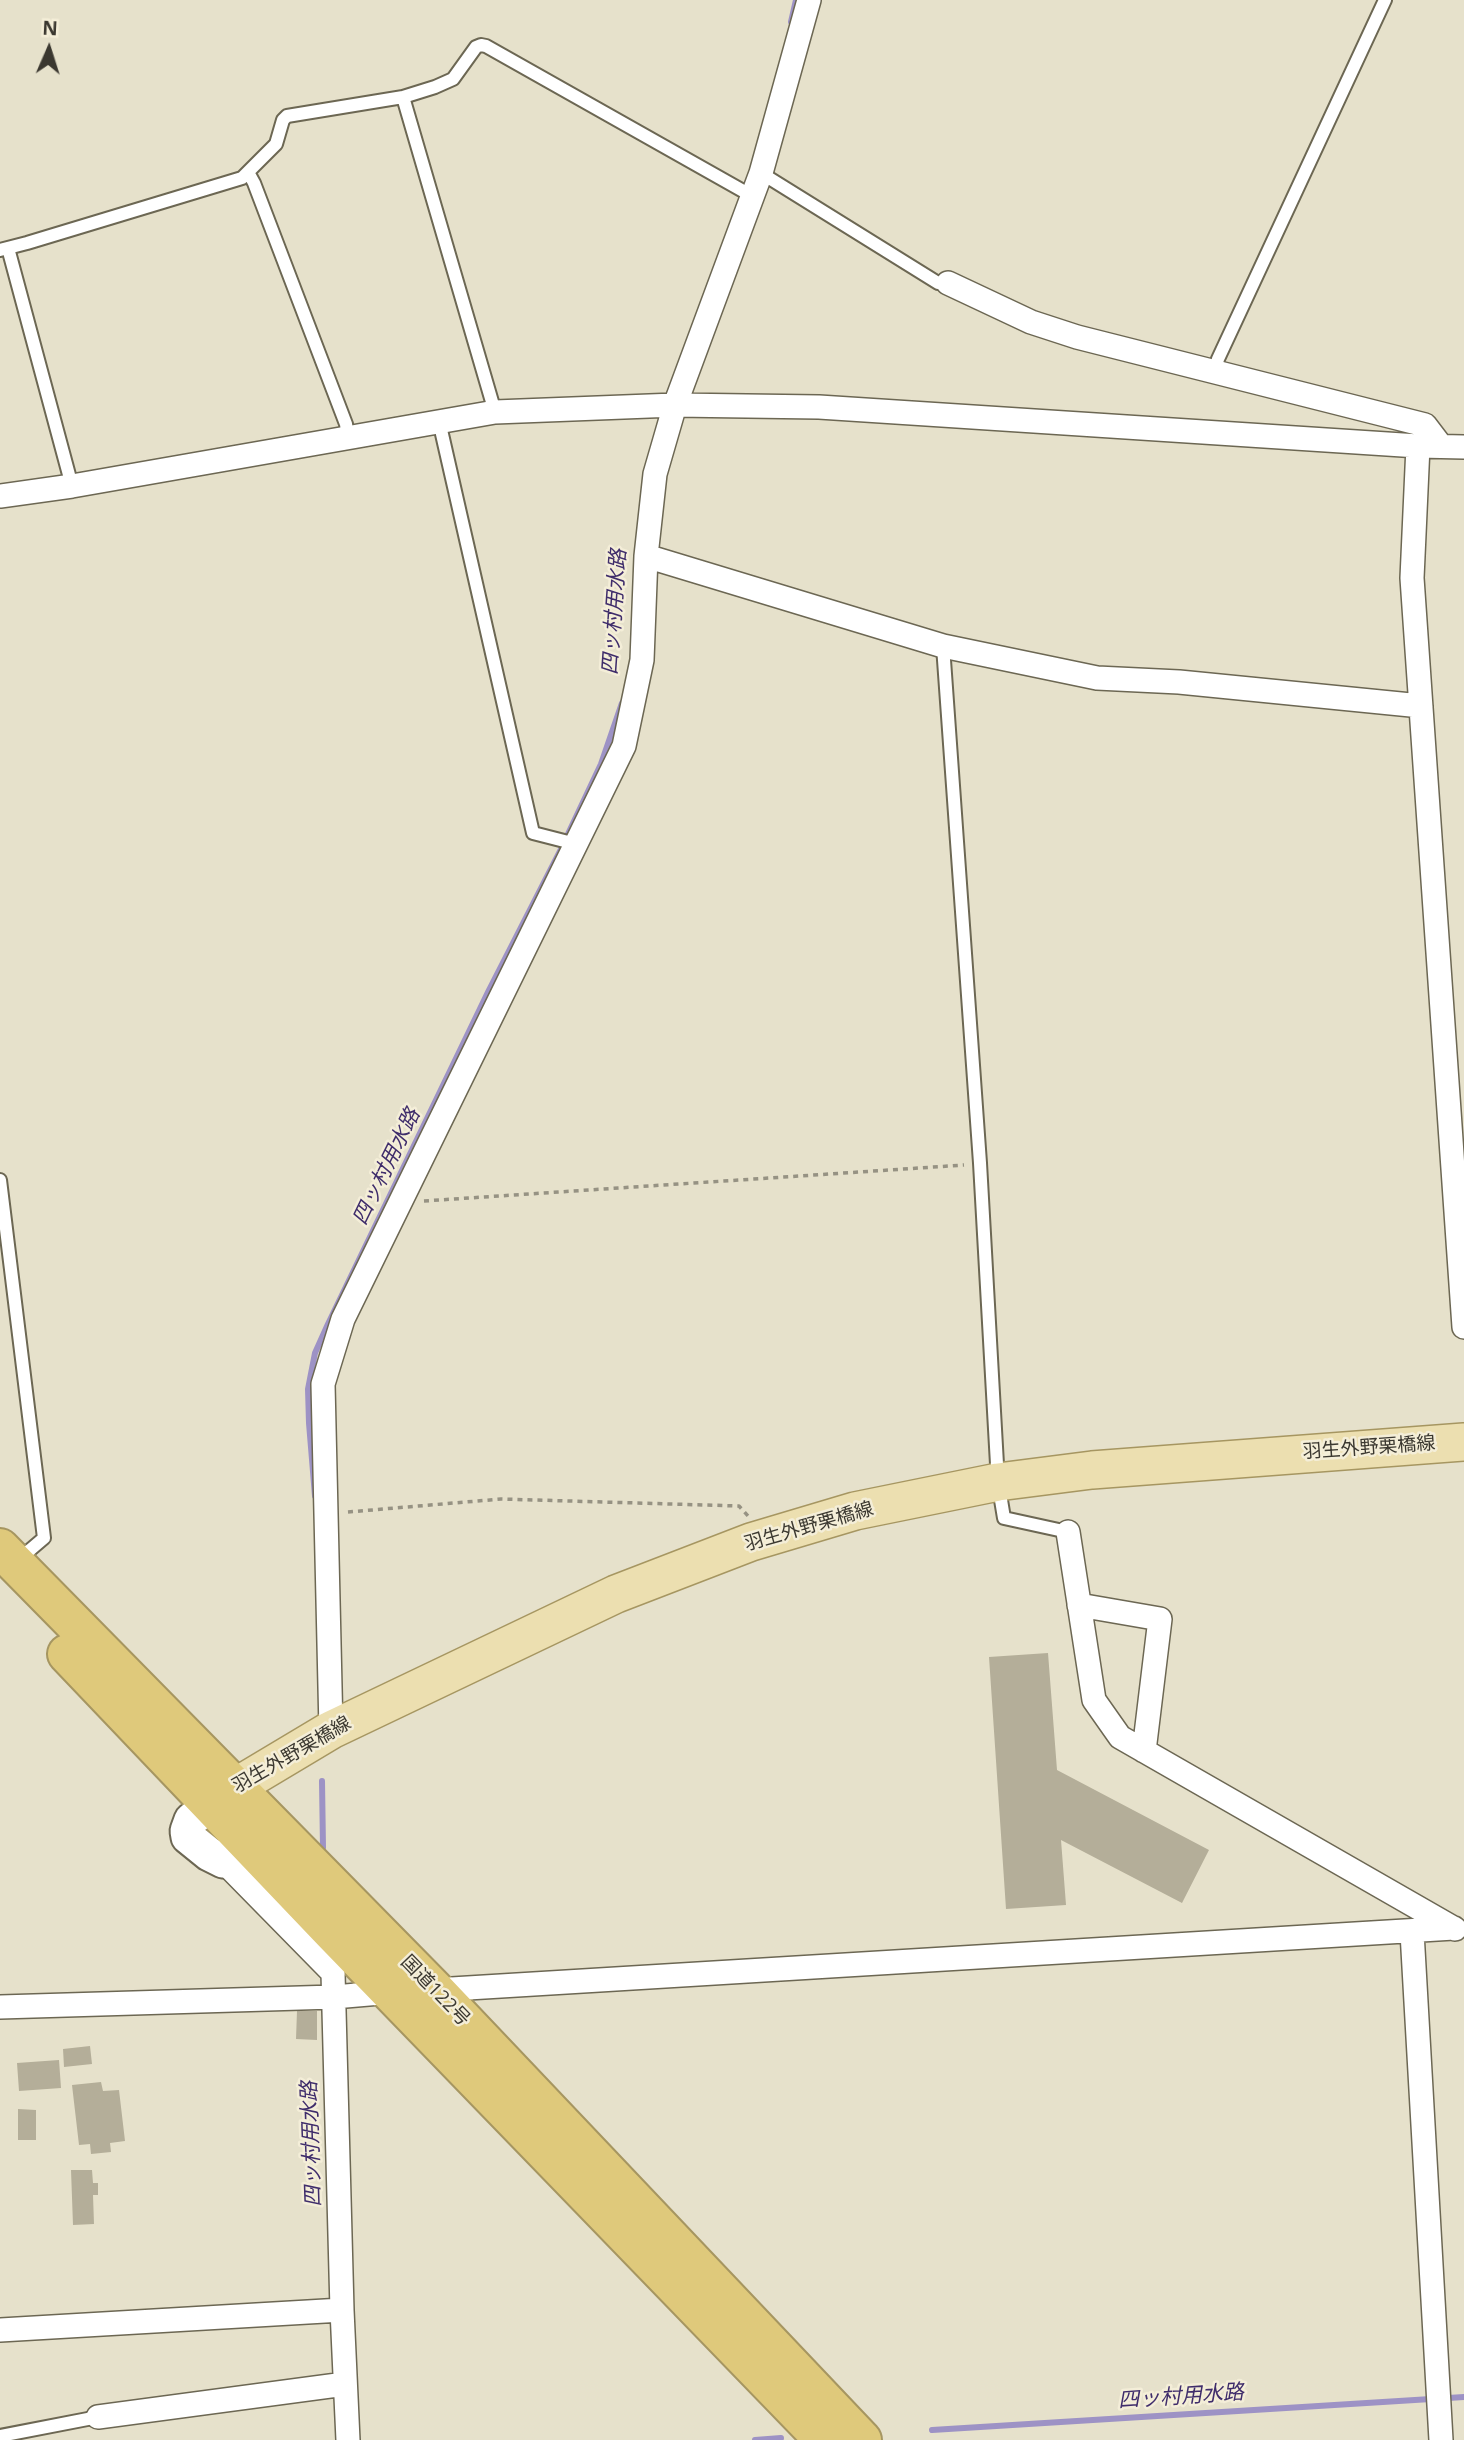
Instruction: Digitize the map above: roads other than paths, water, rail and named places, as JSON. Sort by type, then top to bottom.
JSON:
[{"type":"highway","name":"国道122号","points":[[5,1565],[222,1796],[392,1992],[824,2440]]},
{"type":"highway","name":"国道122号","points":[[222,1796],[435,1990],[862,2440]]},
{"type":"main road","name":"羽生外野栗橋線","points":[[222,1796],[331,1730],[616,1594],[768,1538],[855,1511],[998,1482],[1185,1461],[1464,1442]]},
{"type":"street","points":[[331,1730],[323,1384],[344,1319],[624,746],[642,660],[646,556],[655,474],[675,405],[761,173],[809,0]]},
{"type":"street","points":[[948,283],[1031,322],[1214,373],[1425,425],[1453,446]]},
{"type":"street","points":[[0,496],[495,412],[675,405],[819,407],[1418,446],[1453,446]]},
{"type":"street","points":[[1418,446],[1412,578],[1464,1327]]},
{"type":"street","points":[[646,556],[943,646],[1097,678],[1179,682],[1421,706]]},
{"type":"street","points":[[1068,1532],[1094,1700],[1120,1737],[1459,1931]]},
{"type":"street","points":[[1079,1605],[1160,1619],[1144,1751]]},
{"type":"street","points":[[222,1796],[191,1820],[188,1837],[209,1854],[223,1861],[333,1973],[348,2440]]},
{"type":"street","points":[[435,1990],[1459,1931]]},
{"type":"street","points":[[1412,1932],[1441,2440]]},
{"type":"street","points":[[0,2007],[334,1997],[392,1992]]},
{"type":"street","points":[[0,2330],[342,2310]]},
{"type":"street","points":[[98,2417],[345,2384]]},
{"type":"lane","points":[[1214,373],[1223,347],[1385,0]]},
{"type":"lane","points":[[72,485],[4,249],[242,178],[276,144],[283,120],[287,116],[403,97],[448,82],[476,47],[486,46],[752,195]]},
{"type":"lane","points":[[403,97],[495,412]]},
{"type":"lane","points":[[248,172],[346,424],[348,437]]},
{"type":"lane","points":[[761,173],[938,283],[948,283]]},
{"type":"lane","points":[[439,421],[533,833],[576,844]]},
{"type":"lane","points":[[943,646],[998,1482],[1004,1517],[1068,1532]]},
{"type":"lane","points":[[0,1180],[44,1538],[5,1565]]},
{"type":"lane","points":[[0,2436],[98,2417]]},
{"type":"waterway","name":"四ッ村用水路","points":[[791,22],[796,0]]},
{"type":"waterway","name":"四ッ村用水路","points":[[568,834],[601,764],[622,703]]},
{"type":"waterway","name":"四ッ村用水路","points":[[315,1496],[308,1389],[315,1353],[489,990],[561,849]]},
{"type":"waterway","name":"四ッ村用水路","points":[[322,1781],[323,1848]]},
{"type":"waterway","name":"四ッ村用水路","points":[[1448,2398],[1464,2397]]},
{"type":"waterway","name":"四ッ村用水路","points":[[932,2430],[1431,2399]]},
{"type":"waterway","name":"四ッ村用水路","points":[[755,2440],[781,2438]]}]
